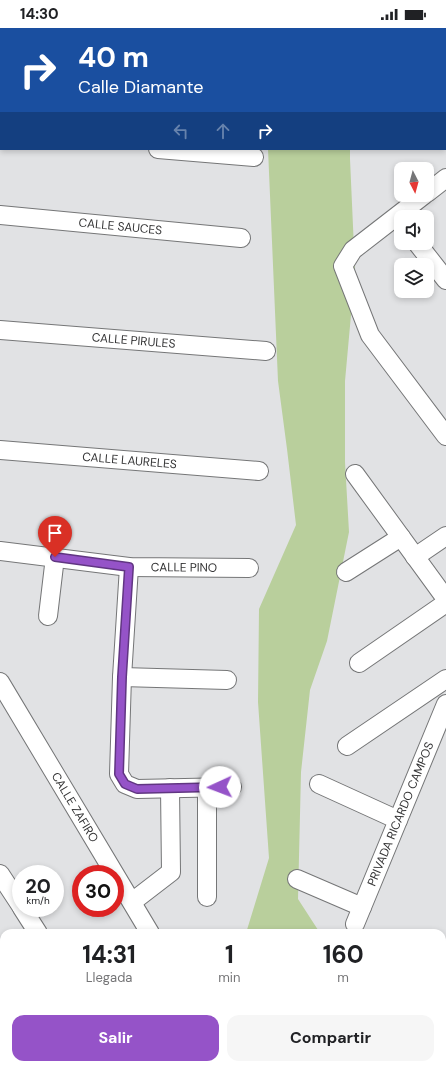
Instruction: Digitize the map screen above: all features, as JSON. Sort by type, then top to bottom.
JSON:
[{"type":"street","points":[[172,150],[254,156]]},
{"type":"street","points":[[434,187],[446,178]]},
{"type":"street","points":[[408,210],[417,202]]},
{"type":"street","name":"CALLE SAUCES","points":[[0,214],[241,238]]},
{"type":"street","points":[[394,222],[353,250],[343,266],[370,335],[446,436]]},
{"type":"street","points":[[423,250],[446,280]]},
{"type":"street","name":"CALLE PIRULES","points":[[0,330],[266,351]]},
{"type":"street","name":"CALLE LAURELES","points":[[0,450],[259,471]]},
{"type":"street","points":[[355,474],[446,599]]},
{"type":"street","points":[[416,557],[446,536]]},
{"type":"street","points":[[346,572],[401,537]]},
{"type":"street","name":"CALLE PINO","points":[[0,550],[129,567],[249,568]]},
{"type":"street","points":[[48,616],[55,557]]},
{"type":"street","points":[[129,567],[122,677],[119,774],[125,784],[137,789],[232,787]]},
{"type":"street","points":[[359,664],[446,603]]},
{"type":"street","points":[[122,677],[227,680]]},
{"type":"street","points":[[347,746],[446,679]]},
{"type":"street","name":"CALLE ZAFIRO","points":[[0,682],[148,929]]},
{"type":"street","name":"PRIVADA RICARDO CAMPOS","points":[[355,924],[446,704]]},
{"type":"street","points":[[319,784],[398,820]]},
{"type":"street","points":[[132,902],[170,872],[170,788]]},
{"type":"street","points":[[207,788],[207,897]]},
{"type":"street","points":[[0,874],[12,892]]},
{"type":"street","points":[[297,879],[362,907]]},
{"type":"street","points":[[28,917],[36,929]]},
{"type":"green space","points":[[268,150],[350,150],[355,271],[345,381],[345,462],[349,532],[327,641],[310,690],[301,772],[298,899],[317,929],[247,929],[269,858],[258,702],[259,609],[296,525],[278,381]]},
{"type":"route","points":[[55,557],[129,567],[122,677],[119,774],[125,784],[137,789],[220,787]]}]
